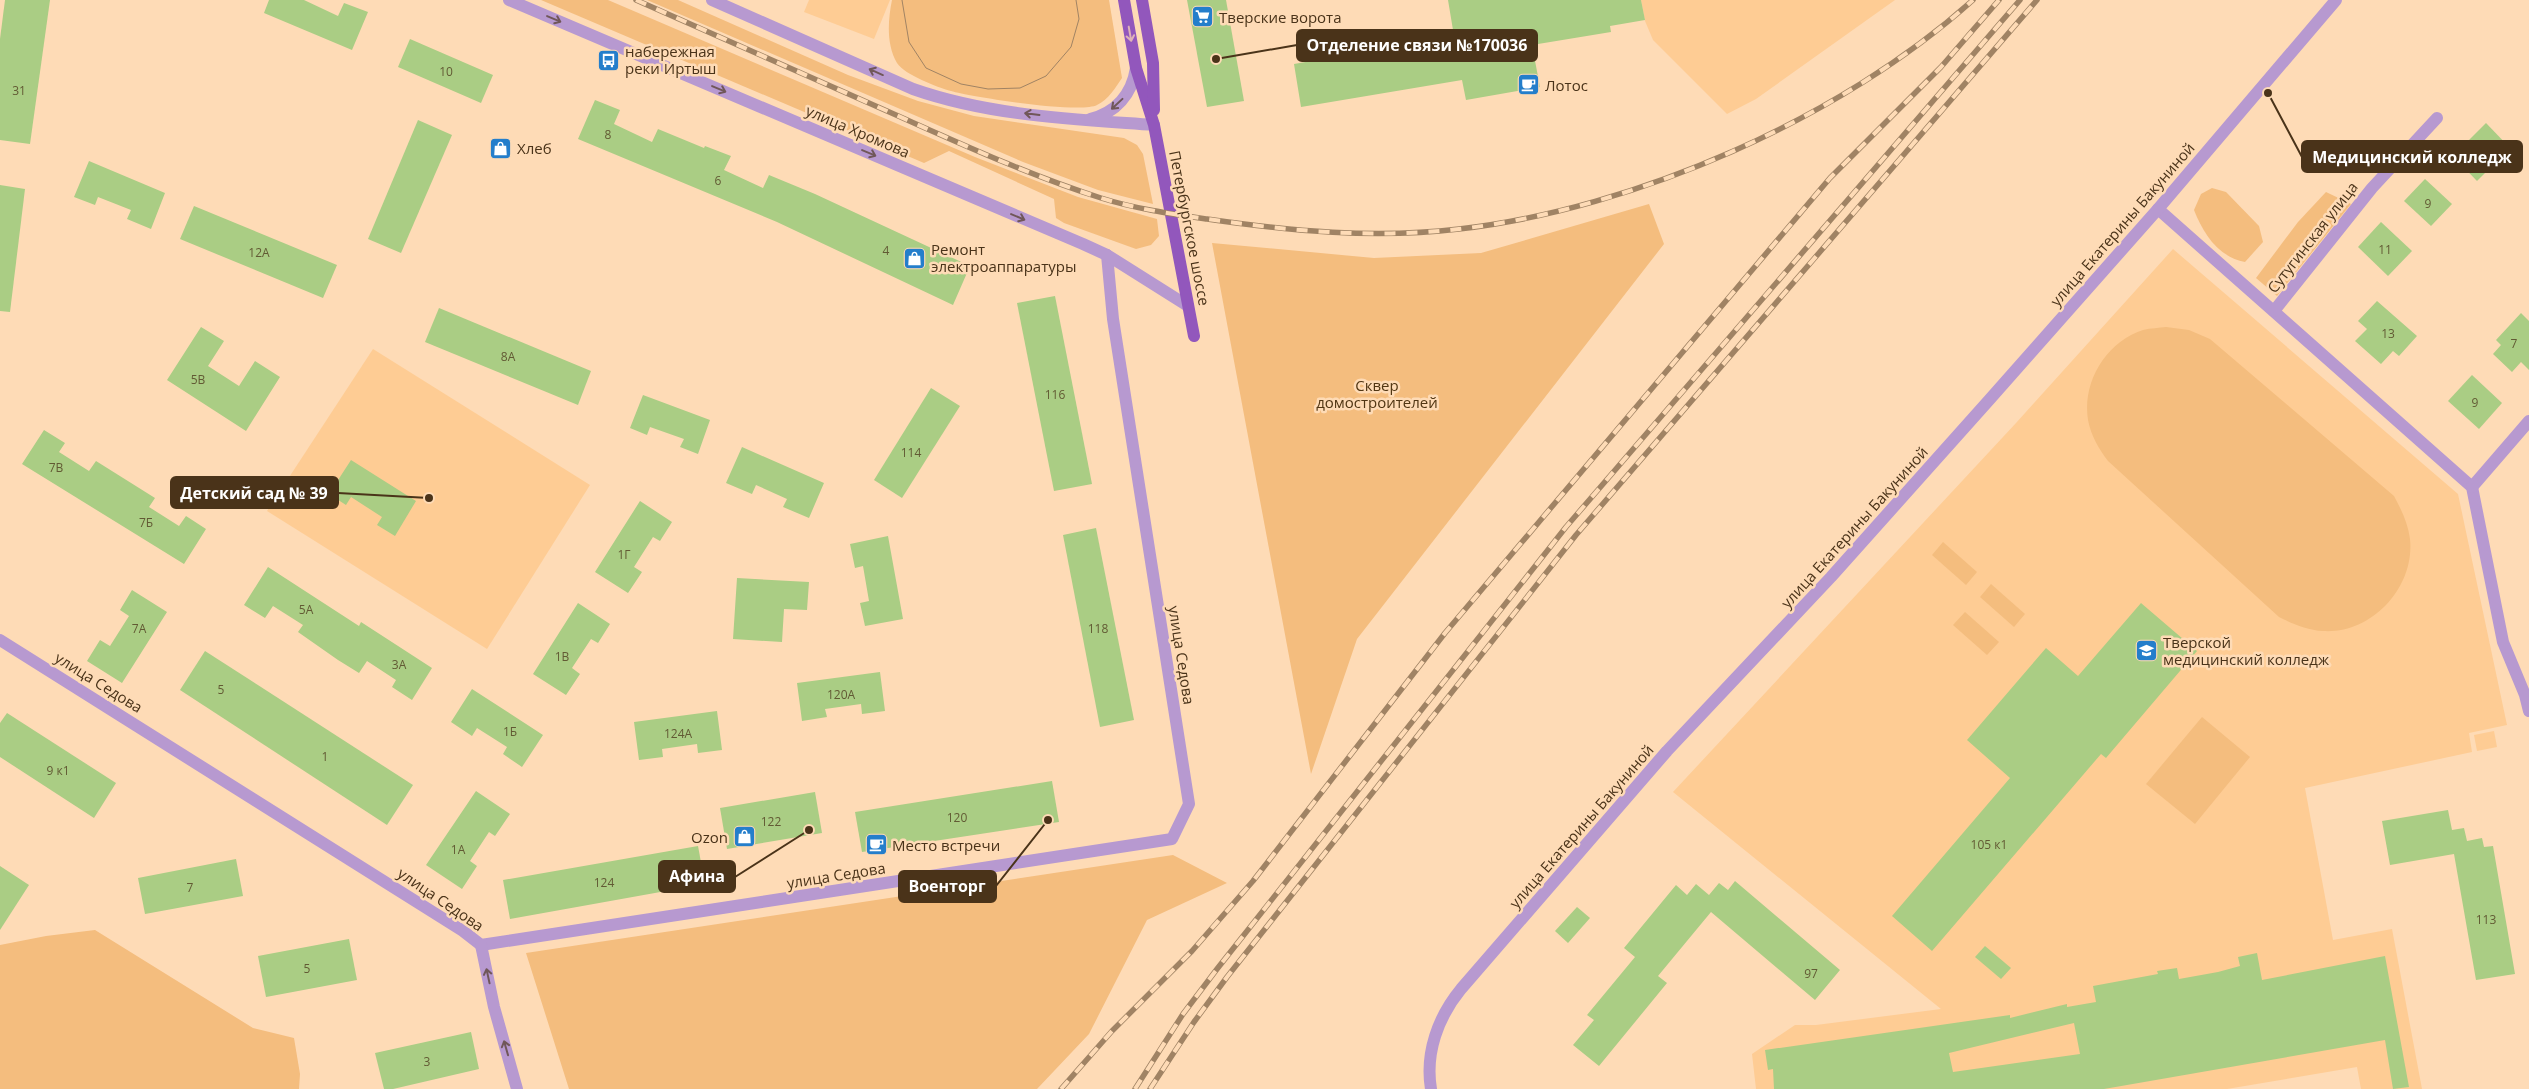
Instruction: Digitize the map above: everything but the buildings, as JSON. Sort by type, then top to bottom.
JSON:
[{"type":"main road","name":"Петербургское шоссе","points":[[1124,0],[1136,68],[1154,126],[1194,336]]},
{"type":"main road","name":"Петербургское шоссе","points":[[1142,0],[1153,63],[1154,126]]},
{"type":"street","name":"улица Хромова","points":[[508,0],[1107,255],[1188,306]]},
{"type":"street","points":[[712,0],[936,97],[995,110],[1154,126]]},
{"type":"street","name":"улица Екатерины Бакуниной","points":[[1431,1089],[1429,1067],[1434,1038],[1441,1020],[1456,995],[1619,805],[1831,577],[2158,209],[2336,0]]},
{"type":"street","points":[[1080,120],[1100,116],[1118,105],[1129,90],[1136,68]]},
{"type":"street","name":"Сутугинская улица","points":[[2274,311],[2372,188],[2437,118]]},
{"type":"street","points":[[2158,209],[2472,487],[2503,642],[2527,695],[2529,711]]},
{"type":"street","name":"улица Седова","points":[[0,640],[463,931],[481,946],[1172,839],[1189,804],[1114,319],[1107,255]]},
{"type":"street","points":[[2472,487],[2529,420]]},
{"type":"street","points":[[481,946],[494,1007],[517,1089]]},
{"type":"shaded area","points":[[809,0],[890,0],[874,39],[804,12]]},
{"type":"shaded area","points":[[1641,0],[1895,0],[1756,99],[1727,114],[1653,40],[1645,21]]},
{"type":"shaded area","name":"Тверской медицинский колледж","points":[[2173,249],[2458,494],[2507,725],[2469,733],[2472,752],[2305,788],[2333,940],[2392,929],[2422,1089],[2361,1089],[2357,1067],[2227,1089],[1756,1089],[1752,1054],[1795,1025],[1816,1025],[1941,1009],[1673,792],[2016,423]]},
{"type":"shaded area","points":[[373,349],[590,485],[487,649],[267,511]]},
{"type":"shaded area","points":[[2494,731],[2497,747],[2477,751],[2474,735]]},
{"type":"green space","points":[[541,0],[608,0],[975,157],[1078,197],[1157,219],[1159,236],[1151,245],[1136,249],[1064,223],[1056,218],[1054,199],[949,151],[924,163]]},
{"type":"green space","points":[[647,0],[678,0],[848,75],[918,101],[974,116],[1124,138],[1137,145],[1143,154],[1153,204],[1098,190],[1023,162]]},
{"type":"green space","points":[[892,0],[1109,0],[1122,78],[1105,100],[1097,105],[1087,107],[1026,104],[963,94],[930,84],[907,72],[897,63],[893,56],[889,32]]},
{"type":"green space","points":[[2212,188],[2226,192],[2259,226],[2263,242],[2245,262],[2227,255],[2219,249],[2207,235],[2198,219],[2194,210],[2201,194]]},
{"type":"green space","points":[[2326,192],[2351,204],[2277,296],[2256,278],[2298,222]]},
{"type":"green space","name":"Сквер домостроителей","points":[[1649,204],[1664,244],[1357,639],[1311,774],[1212,243],[1374,258],[1481,253]]},
{"type":"green space","points":[[2166,327],[2189,330],[2210,339],[2394,496],[2408,527],[2410,557],[2398,590],[2387,604],[2373,616],[2358,625],[2341,630],[2323,631],[2300,626],[2279,617],[2108,461],[2093,437],[2089,426],[2087,406],[2093,378],[2099,365],[2118,344],[2143,330]]},
{"type":"green space","points":[[1943,542],[1977,572],[1966,585],[1932,555]]},
{"type":"green space","points":[[1991,584],[2025,614],[2014,627],[1980,597]]},
{"type":"green space","points":[[1965,612],[1999,642],[1987,655],[1953,625]]},
{"type":"green space","points":[[2202,717],[2250,757],[2195,824],[2146,784]]},
{"type":"green space","points":[[1173,855],[1227,883],[1147,920],[1089,1034],[1037,1089],[569,1089],[526,953]]},
{"type":"green space","points":[[95,930],[253,1028],[294,1038],[300,1074],[299,1089],[0,1089],[0,945],[46,936]]},
{"type":"tram line","points":[[902,0],[909,42],[926,68],[961,84],[988,89],[1020,88],[1046,76],[1071,47],[1079,19],[1076,0]]},
{"type":"railway","points":[[636,0],[993,157],[1101,198],[1154,211],[1238,223],[1301,230],[1364,233],[1427,232],[1459,229],[1526,218],[1595,201],[1664,179],[1733,151],[1799,119],[1862,83],[1921,43],[1973,0]]},
{"type":"railway","points":[[1061,1089],[1112,1031],[1192,951],[1253,881],[1445,633],[1830,178],[1941,67],[1999,0]]},
{"type":"railway","points":[[1135,1089],[1183,1014],[1217,969],[1566,527],[2020,0]]},
{"type":"railway","points":[[1150,1089],[1194,1022],[1227,977],[1576,535],[2037,0]]},
{"type":"place","name":"Тверские ворота","points":[[1203,17]]},
{"type":"place","name":"Отделение связи №170036","points":[[1216,59]]},
{"type":"place","name":"набережная реки Иртыш","points":[[609,60]]},
{"type":"place","name":"Лотос","points":[[1529,85]]},
{"type":"place","name":"Медицинский колледж","points":[[2268,93]]},
{"type":"place","name":"Хлеб","points":[[501,148]]},
{"type":"place","name":"Ремонт электроаппаратуры","points":[[915,258]]},
{"type":"place","name":"Детский сад № 39","points":[[429,498]]},
{"type":"place","name":"Тверской медицинский колледж","points":[[2147,651]]},
{"type":"place","name":"Военторг","points":[[1048,820]]},
{"type":"place","name":"Афина","points":[[809,830]]},
{"type":"place","name":"Ozon","points":[[744,837]]},
{"type":"place","name":"Место встречи","points":[[876,845]]}]
